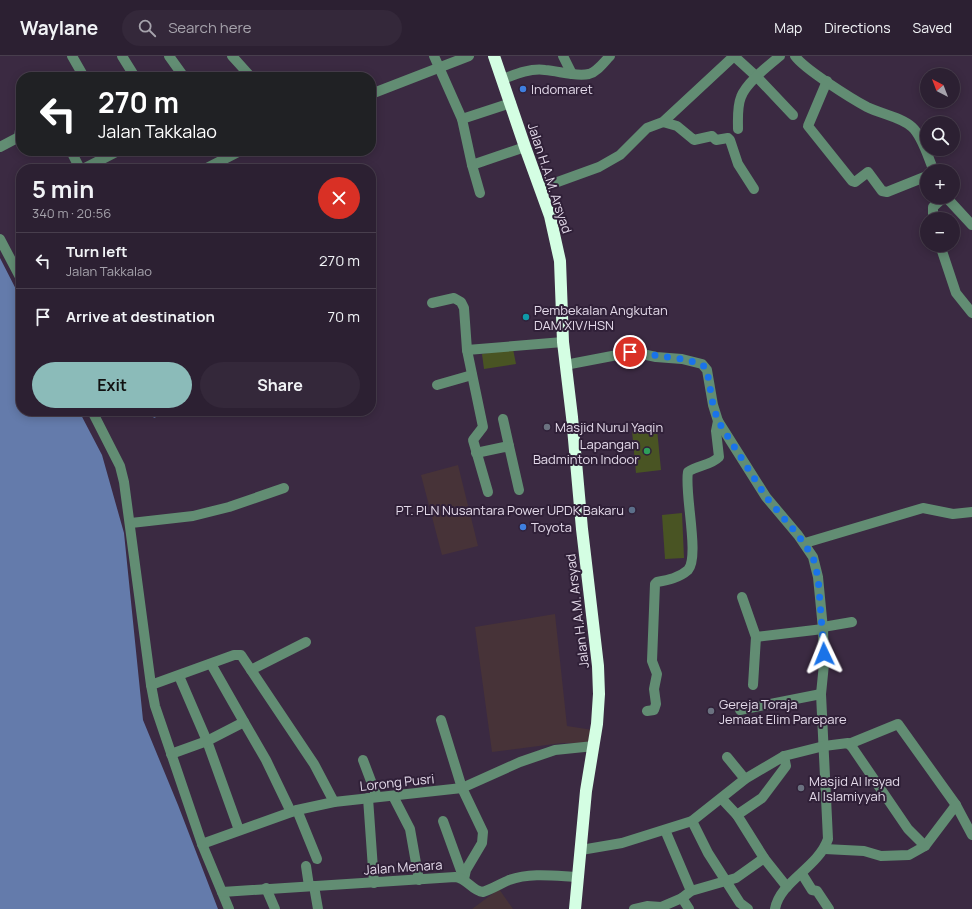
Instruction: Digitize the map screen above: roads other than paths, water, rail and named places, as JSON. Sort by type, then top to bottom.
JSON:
[{"type":"highway","name":"Jalan H.A.M. Arsyad","points":[[494,56],[503,79],[524,146],[541,188],[550,216],[560,261],[565,365],[573,425],[582,529],[598,666],[599,694],[594,746],[586,791],[576,909]]},
{"type":"street","points":[[72,56],[81,72]]},
{"type":"street","points":[[122,56],[132,72]]},
{"type":"street","points":[[169,56],[180,72]]},
{"type":"street","points":[[232,56],[246,72]]},
{"type":"street","points":[[434,56],[462,119],[480,193]]},
{"type":"street","points":[[376,92],[469,56]]},
{"type":"street","points":[[563,56],[572,74]]},
{"type":"street","points":[[503,79],[519,73],[543,70],[572,74],[589,74],[610,56]]},
{"type":"street","points":[[541,188],[568,180],[603,165],[620,155],[647,128],[663,122],[734,56],[757,77],[793,115]]},
{"type":"street","points":[[738,129],[741,97],[757,77],[780,56]]},
{"type":"street","points":[[795,56],[799,62],[867,107],[913,127],[931,164]]},
{"type":"street","points":[[827,81],[808,126],[852,181],[855,182],[868,172],[882,190],[887,192],[920,179]]},
{"type":"street","points":[[462,119],[511,103]]},
{"type":"street","points":[[663,122],[677,126],[694,140],[712,136],[716,140],[728,138],[738,164],[754,189]]},
{"type":"street","points":[[0,147],[16,138]]},
{"type":"street","points":[[472,165],[524,146]]},
{"type":"street","points":[[92,164],[108,156]]},
{"type":"street","points":[[212,164],[222,156]]},
{"type":"street","points":[[952,204],[972,225]]},
{"type":"street","points":[[0,239],[16,261]]},
{"type":"street","points":[[942,252],[956,293],[972,313]]},
{"type":"street","points":[[432,303],[454,298],[461,302],[464,308],[467,350],[483,427],[473,440],[488,492]]},
{"type":"street","points":[[467,350],[563,342]]},
{"type":"street","points":[[565,365],[633,352],[698,363],[707,370],[713,405],[718,421],[766,497],[805,543],[815,563],[823,628],[824,664],[821,694],[828,831],[825,849],[802,874],[787,887],[778,900],[775,909]]},
{"type":"street","points":[[437,384],[472,375]]},
{"type":"street","points":[[95,416],[120,466],[124,482],[131,523],[151,685],[155,706],[202,844],[229,909]]},
{"type":"street","points":[[503,419],[520,490]]},
{"type":"street","points":[[647,710],[654,710],[656,704],[654,689],[658,674],[652,661],[655,584],[657,582],[672,579],[687,570],[690,566],[693,551],[688,472],[698,466],[713,462],[719,457],[716,431],[718,421]]},
{"type":"street","points":[[476,453],[509,446]]},
{"type":"street","points":[[131,523],[193,516],[229,507],[284,488]]},
{"type":"street","points":[[805,543],[923,508],[953,514],[972,512]]},
{"type":"street","points":[[742,597],[756,637],[753,685]]},
{"type":"street","points":[[756,637],[823,628],[852,622]]},
{"type":"street","points":[[252,670],[306,642]]},
{"type":"street","points":[[151,685],[238,654],[244,658],[310,759],[334,802]]},
{"type":"street","points":[[211,664],[294,811],[317,859]]},
{"type":"street","points":[[179,676],[207,742],[239,830]]},
{"type":"street","points":[[740,710],[821,694]]},
{"type":"street","points":[[441,720],[462,788],[483,832],[482,843],[464,879]]},
{"type":"street","points":[[171,754],[207,742],[244,722]]},
{"type":"street","points":[[581,850],[622,843],[692,821],[746,779],[784,756],[824,746],[849,744],[898,724],[956,805],[972,834]]},
{"type":"street","points":[[849,744],[908,829],[925,846]]},
{"type":"street","name":"Lorong Pusri","points":[[202,844],[294,811],[334,802],[462,788],[520,762],[555,750],[594,746]]},
{"type":"street","points":[[737,815],[762,798],[768,792],[776,778],[787,764],[784,756]]},
{"type":"street","points":[[727,757],[746,779]]},
{"type":"street","points":[[363,760],[372,798],[374,883]]},
{"type":"street","points":[[393,796],[410,829],[420,880]]},
{"type":"street","points":[[722,799],[737,815],[764,858],[787,887]]},
{"type":"street","points":[[825,849],[864,851],[881,856],[909,855],[925,846],[956,805]]},
{"type":"street","points":[[443,821],[464,879],[476,890],[483,892],[509,880],[523,876],[545,875],[578,878]]},
{"type":"street","points":[[692,821],[708,853],[726,882],[740,903],[748,909]]},
{"type":"street","points":[[665,830],[691,891]]},
{"type":"street","points":[[634,909],[647,906],[661,907],[682,898],[691,891],[726,882],[736,878],[764,858]]},
{"type":"street","points":[[306,866],[318,909]]},
{"type":"street","points":[[802,874],[812,890],[817,891],[829,909]]},
{"type":"street","name":"Jalan Menara","points":[[222,892],[455,877],[464,879]]},
{"type":"street","points":[[266,888],[275,909]]},
{"type":"street","points":[[682,898],[689,909]]},
{"type":"water","points":[[0,258],[16,289],[16,416],[82,416],[102,455],[124,533],[143,720],[218,909],[0,909]]},
{"type":"place","name":"Indomaret","points":[[523,89]]},
{"type":"place","name":"Pembekalan Angkutan DAM XIV/HSN","points":[[526,317]]},
{"type":"place","name":"Masjid Nurul Yaqin","points":[[547,427]]},
{"type":"place","name":"Lapangan Badminton Indoor","points":[[647,451]]},
{"type":"place","name":"PT. PLN Nusantara Power UPDK Bakaru","points":[[632,510]]},
{"type":"place","name":"Toyota","points":[[523,527]]},
{"type":"place","name":"Gereja Toraja Jemaat Elim Parepare","points":[[711,711]]},
{"type":"place","name":"Masjid Al Irsyad Al Islamiyyah","points":[[801,788]]}]
